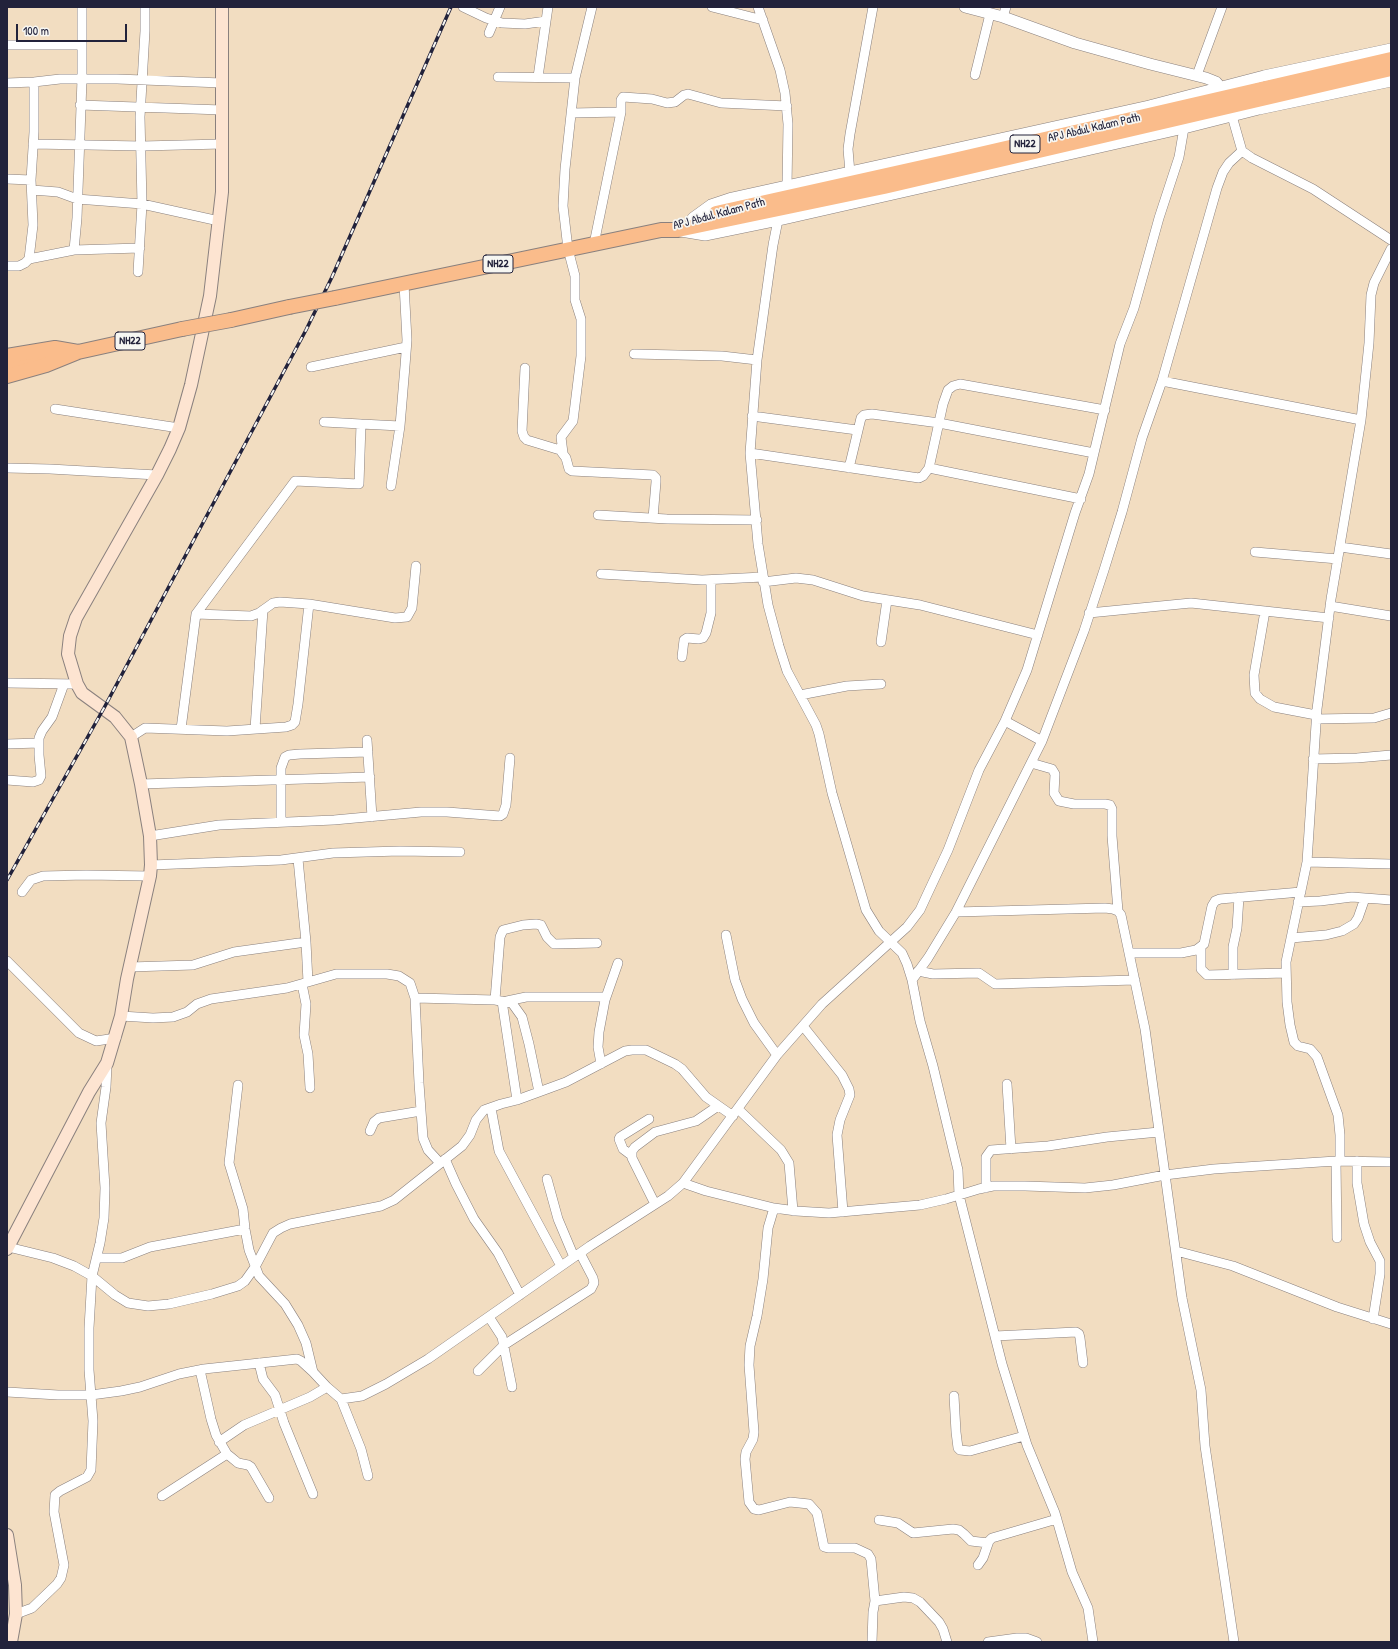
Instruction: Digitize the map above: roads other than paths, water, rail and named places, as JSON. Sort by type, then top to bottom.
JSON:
[{"type":"highway","name":"APJ Abdul Kalam Path","points":[[661,230],[678,230],[822,200],[1227,102],[1391,59]]},
{"type":"highway","name":"APJ Abdul Kalam Path","points":[[1227,102],[1391,70]]},
{"type":"highway","name":"APJ Abdul Kalam Path","points":[[661,230],[693,218],[778,210]]},
{"type":"highway","name":"NH22","points":[[9,366],[46,365],[78,352],[661,230]]},
{"type":"highway","name":"NH22","points":[[9,366],[55,348],[78,352]]},
{"type":"main road","points":[[7,1248],[89,1092],[107,1063],[116,1038],[121,1016],[150,870],[150,836],[131,737],[115,718],[82,693],[77,684],[68,654],[70,636],[76,618],[157,475],[179,428],[201,341],[210,296],[222,192],[222,7]]},
{"type":"main road","points":[[7,1535],[15,1585],[16,1614],[11,1642]]},
{"type":"street","points":[[74,250],[82,79],[82,7]]},
{"type":"street","points":[[138,272],[142,204],[142,146],[140,129],[145,7]]},
{"type":"street","points":[[489,33],[500,7]]},
{"type":"street","points":[[538,77],[548,7]]},
{"type":"street","points":[[592,7],[575,78],[563,192],[563,206],[568,249],[575,276],[575,300],[581,319],[581,356],[574,421],[561,436],[569,469],[572,471],[653,475],[656,478],[653,518]]},
{"type":"street","points":[[712,7],[763,20]]},
{"type":"street","points":[[758,7],[780,70],[787,106],[787,187]]},
{"type":"street","points":[[850,173],[848,149],[850,134],[873,7]]},
{"type":"street","points":[[965,7],[990,14],[1005,12],[1076,43],[1150,64],[1197,75],[1216,82],[1227,102],[1242,151],[1252,158],[1313,189],[1390,238]]},
{"type":"street","points":[[1197,75],[1222,7]]},
{"type":"street","points":[[463,8],[494,21],[517,24],[546,21]]},
{"type":"street","points":[[975,75],[990,14]]},
{"type":"street","points":[[7,45],[81,45]]},
{"type":"street","name":"NH22","points":[[778,210],[1184,128],[1227,102],[1391,49]]},
{"type":"street","points":[[498,77],[575,78]]},
{"type":"street","points":[[7,83],[82,79],[222,83]]},
{"type":"street","name":"NH22","points":[[693,218],[711,205],[732,198],[1149,106],[1227,102],[1391,80]]},
{"type":"street","points":[[29,259],[33,226],[31,180],[34,144],[34,82]]},
{"type":"street","points":[[594,244],[621,112],[620,104],[623,97],[652,99],[667,103],[675,102],[684,95],[688,94],[721,103],[787,106]]},
{"type":"street","points":[[80,105],[222,110]]},
{"type":"street","points":[[572,113],[621,112]]},
{"type":"street","points":[[341,1399],[362,1396],[392,1381],[433,1356],[576,1255],[655,1204],[683,1183],[777,1056],[803,1026],[826,1001],[914,920],[948,850],[979,770],[1005,721],[1027,670],[1075,513],[1081,498],[1105,410],[1120,344],[1134,308],[1159,218],[1179,157],[1184,128]]},
{"type":"street","points":[[34,144],[79,146],[222,144]]},
{"type":"street","points":[[912,980],[937,944],[956,912],[1042,741],[1089,613],[1122,512],[1142,438],[1162,381],[1217,188],[1223,172],[1229,163],[1242,151]]},
{"type":"street","points":[[7,179],[31,180]]},
{"type":"street","points":[[32,190],[58,192],[77,199],[109,203],[142,204],[219,221]]},
{"type":"street","points":[[778,210],[757,360],[750,453],[763,580],[779,646],[792,682],[816,725],[819,734],[832,793],[866,910],[879,931],[902,953],[912,980],[920,1021],[933,1066],[958,1170],[959,1195],[1008,1385],[1024,1436],[1056,1520],[1072,1572],[1088,1608],[1094,1642]]},
{"type":"street","points":[[7,266],[19,266],[29,259],[74,250],[140,248]]},
{"type":"street","points":[[1337,1238],[1338,1161],[1340,1135],[1338,1115],[1317,1057],[1310,1049],[1298,1046],[1294,1042],[1290,1025],[1286,973],[1287,951],[1307,862],[1316,717],[1330,606],[1361,420],[1369,343],[1371,295],[1374,283],[1391,249]]},
{"type":"street","points":[[391,486],[400,426],[406,347],[404,284]]},
{"type":"street","points":[[311,367],[406,347]]},
{"type":"street","points":[[634,354],[722,356],[757,360]]},
{"type":"street","points":[[525,368],[522,431],[524,437],[527,440],[554,448],[564,453]]},
{"type":"street","points":[[1162,381],[1361,420]]},
{"type":"street","points":[[750,453],[918,478],[923,476],[929,468],[938,423],[948,390],[953,386],[960,384],[1105,410]]},
{"type":"street","points":[[55,409],[179,428]]},
{"type":"street","points":[[849,468],[861,418],[872,414],[938,423],[1094,453]]},
{"type":"street","points":[[752,416],[857,430]]},
{"type":"street","points":[[324,422],[400,426]]},
{"type":"street","points":[[181,729],[196,614],[295,481],[359,484],[361,424]]},
{"type":"street","points":[[7,468],[50,468],[157,475]]},
{"type":"street","points":[[929,468],[1081,498]]},
{"type":"street","points":[[598,515],[653,518],[757,520]]},
{"type":"street","points":[[1340,546],[1391,554]]},
{"type":"street","points":[[1255,552],[1338,558]]},
{"type":"street","points":[[196,614],[251,616],[273,603],[280,602],[309,604],[395,618],[407,617],[412,608],[416,566]]},
{"type":"street","points":[[601,574],[711,580],[805,578],[822,582],[863,596],[920,605],[1038,635]]},
{"type":"street","points":[[682,657],[684,640],[687,638],[703,638],[706,633],[710,613],[711,580]]},
{"type":"street","points":[[880,642],[887,600]]},
{"type":"street","points":[[1089,613],[1168,604],[1191,603],[1329,618]]},
{"type":"street","points":[[131,737],[144,728],[227,731],[286,727],[292,725],[295,722],[309,604]]},
{"type":"street","points":[[1330,606],[1391,616]]},
{"type":"street","points":[[255,729],[263,610]]},
{"type":"street","points":[[1265,611],[1254,675],[1256,693],[1260,699],[1274,707],[1316,717],[1366,719],[1383,717],[1391,714]]},
{"type":"street","points":[[7,683],[77,684]]},
{"type":"street","points":[[7,780],[33,782],[39,780],[41,776],[39,743],[42,731],[52,717],[64,684]]},
{"type":"street","points":[[800,695],[847,686],[881,684]]},
{"type":"street","points":[[1005,721],[1042,741]]},
{"type":"street","points":[[368,740],[372,817]]},
{"type":"street","points":[[7,744],[39,743]]},
{"type":"street","points":[[281,822],[282,762],[288,755],[368,752]]},
{"type":"street","points":[[1313,759],[1357,758],[1391,754]]},
{"type":"street","points":[[150,836],[219,825],[334,820],[435,811],[500,816],[503,814],[506,805],[510,758]]},
{"type":"street","points":[[1031,763],[1052,769],[1055,774],[1054,793],[1059,801],[1074,804],[1105,804],[1110,805],[1112,810],[1112,836],[1118,911],[1121,915],[1145,1029],[1182,1298],[1201,1390],[1205,1446],[1234,1642]]},
{"type":"street","points":[[141,784],[370,777]]},
{"type":"street","points":[[22,892],[31,880],[43,876],[86,875],[298,859],[333,853],[400,851],[460,852]]},
{"type":"street","points":[[298,859],[306,942],[306,1004],[304,1036],[308,1054],[310,1088]]},
{"type":"street","points":[[1307,862],[1391,864]]},
{"type":"street","points":[[1129,953],[1181,953],[1196,950],[1204,944],[1212,906],[1215,901],[1224,897],[1301,892]]},
{"type":"street","points":[[1233,975],[1233,948],[1237,928],[1239,896]]},
{"type":"street","points":[[1298,902],[1341,898],[1391,900]]},
{"type":"street","points":[[1291,938],[1326,935],[1342,931],[1354,924],[1358,918],[1365,898]]},
{"type":"street","points":[[956,912],[1105,908],[1118,911]]},
{"type":"street","points":[[517,1100],[501,1001],[500,937],[503,930],[523,925],[536,924],[541,925],[547,937],[554,944],[596,943]]},
{"type":"street","points":[[726,935],[735,980],[742,999],[754,1023],[777,1056]]},
{"type":"street","points":[[130,968],[193,965],[234,952],[306,942]]},
{"type":"street","points":[[1201,947],[1200,962],[1203,973],[1211,976],[1286,973]]},
{"type":"street","points":[[7,961],[80,1033],[96,1041],[116,1038]]},
{"type":"street","points":[[601,1064],[598,1039],[606,997],[618,963]]},
{"type":"street","points":[[918,971],[933,974],[979,973],[995,984],[1135,980]]},
{"type":"street","points":[[121,1016],[153,1018],[172,1017],[187,1012],[197,1004],[211,999],[278,990],[336,974],[387,974],[399,976],[410,983],[415,998],[421,1111],[425,1144],[432,1156],[443,1161],[474,1219],[498,1253],[520,1295]]},
{"type":"street","points":[[501,1001],[526,997],[606,997]]},
{"type":"street","points":[[415,998],[501,1001],[512,1003],[522,1017],[539,1092]]},
{"type":"street","points":[[803,1026],[842,1075],[849,1090],[850,1095],[840,1120],[837,1135],[843,1212]]},
{"type":"street","points":[[7,1248],[66,1262],[92,1276],[115,1295],[128,1303],[157,1306],[212,1294],[238,1286],[245,1281],[255,1267],[273,1233],[281,1228],[290,1224],[381,1206],[394,1200],[467,1141],[480,1114],[484,1110],[517,1100],[566,1082],[625,1052],[641,1049],[653,1052],[675,1064],[706,1097],[718,1106],[736,1112],[768,1136],[785,1156],[790,1170],[793,1211]]},
{"type":"street","points":[[16,1614],[32,1608],[57,1584],[64,1571],[64,1556],[56,1524],[54,1501],[55,1495],[87,1477],[91,1470],[93,1433],[88,1335],[92,1276],[97,1258],[104,1218],[105,1188],[101,1123],[106,1087],[107,1063]]},
{"type":"street","points":[[1008,1084],[1011,1149]]},
{"type":"street","points":[[238,1085],[229,1163],[243,1209],[245,1229],[255,1267],[260,1276],[291,1312],[306,1343],[314,1372]]},
{"type":"street","points":[[631,1155],[638,1143],[655,1132],[696,1121],[718,1106]]},
{"type":"street","points":[[491,1108],[499,1151],[561,1266]]},
{"type":"street","points":[[370,1131],[374,1122],[380,1118],[421,1111]]},
{"type":"street","points":[[649,1119],[619,1139],[623,1149],[631,1155],[655,1204]]},
{"type":"street","points":[[986,1188],[986,1157],[991,1150],[1159,1132]]},
{"type":"street","points":[[683,1183],[706,1191],[774,1208],[818,1213],[920,1205],[986,1188],[1012,1186],[1085,1188],[1113,1185],[1165,1175],[1214,1169],[1338,1161],[1391,1162]]},
{"type":"street","points":[[1357,1161],[1357,1183],[1364,1224],[1370,1242],[1380,1261],[1380,1274],[1373,1319]]},
{"type":"street","points":[[478,1370],[504,1345],[591,1290],[594,1283],[593,1278],[576,1255],[558,1219],[547,1179]]},
{"type":"street","points":[[774,1208],[768,1228],[763,1279],[750,1346],[749,1365],[754,1432],[753,1438],[746,1452],[745,1459],[749,1502],[754,1509],[759,1510],[790,1502],[809,1504],[817,1513],[824,1547],[855,1548],[868,1554],[871,1559],[875,1601],[872,1642]]},
{"type":"street","points":[[97,1258],[122,1258],[150,1247],[245,1229]]},
{"type":"street","points":[[1176,1251],[1233,1266],[1304,1295],[1391,1324]]},
{"type":"street","points":[[489,1317],[499,1332],[504,1345],[512,1386]]},
{"type":"street","points":[[995,1336],[1076,1332],[1079,1334],[1080,1338],[1083,1363]]},
{"type":"street","points":[[7,1392],[47,1395],[91,1395],[130,1390],[179,1374],[200,1370],[297,1359],[314,1372],[327,1387],[341,1399],[361,1450],[368,1476]]},
{"type":"street","points":[[259,1363],[264,1383],[275,1395],[313,1494]]},
{"type":"street","points":[[200,1370],[213,1428],[219,1442],[227,1454],[238,1463],[251,1467],[269,1498]]},
{"type":"street","points":[[219,1442],[244,1426],[310,1397],[327,1387]]},
{"type":"street","points":[[954,1396],[956,1432],[958,1448],[960,1450],[970,1451],[1024,1436]]},
{"type":"street","points":[[162,1496],[227,1454]]},
{"type":"street","points":[[879,1520],[898,1523],[913,1533],[953,1529],[964,1534],[971,1541],[988,1543]]},
{"type":"street","points":[[978,1566],[983,1558],[988,1543],[992,1538],[1056,1520]]},
{"type":"street","points":[[875,1601],[891,1598],[913,1598],[920,1602],[939,1622],[947,1642]]},
{"type":"street","points":[[988,1642],[1022,1638],[1032,1639],[1037,1642]]},
{"type":"railway","points":[[7,880],[104,708],[306,330],[332,277],[451,7]]}]
